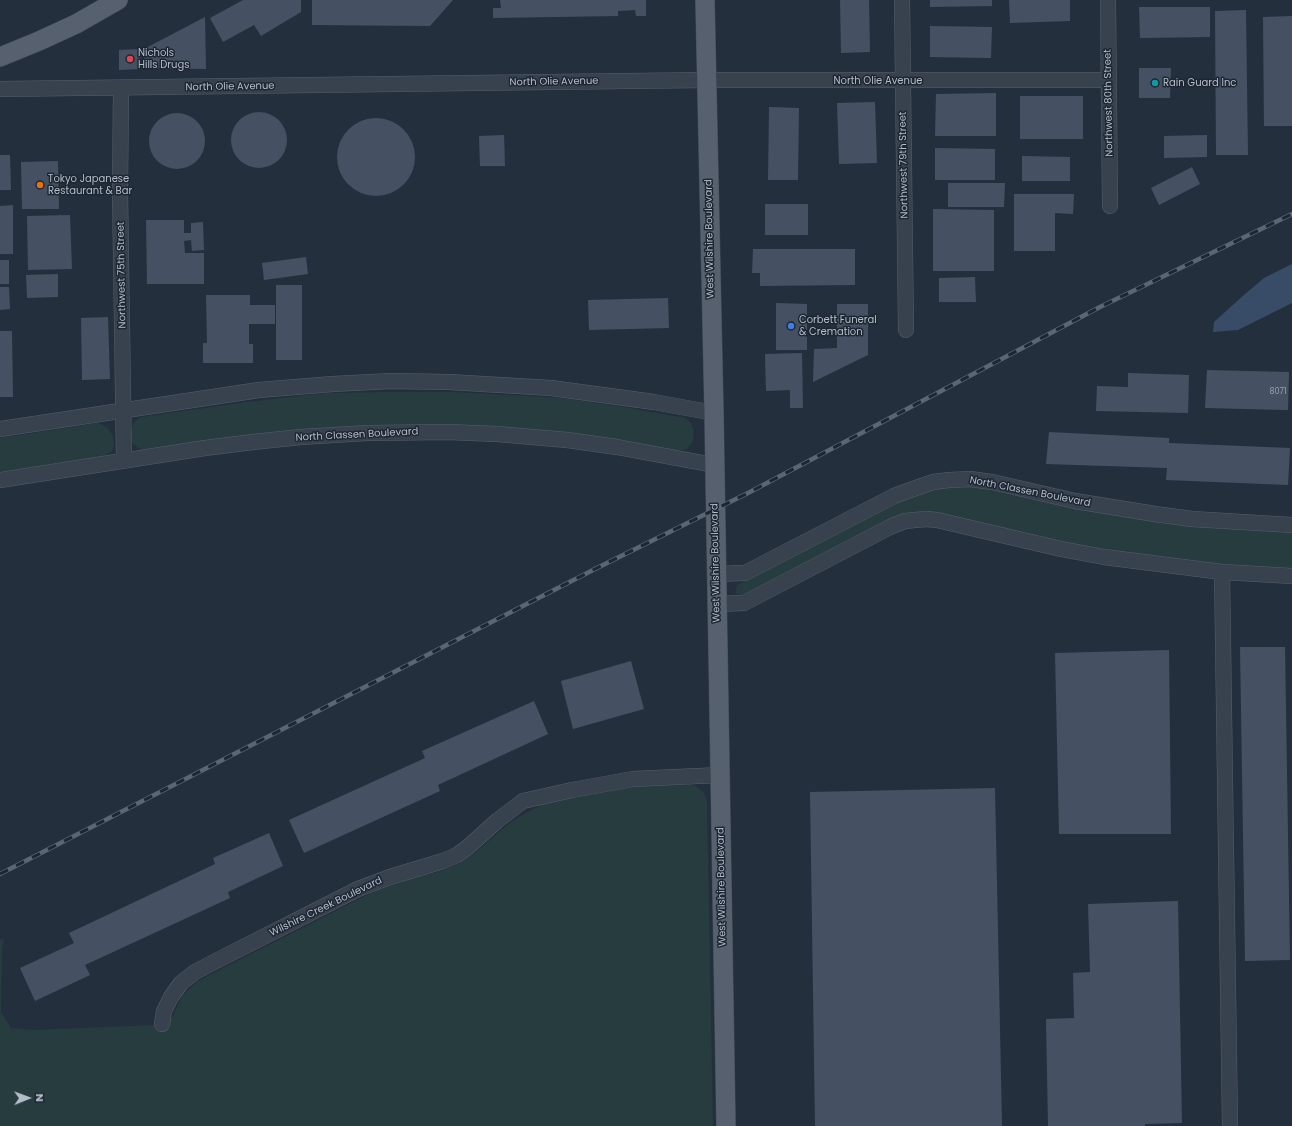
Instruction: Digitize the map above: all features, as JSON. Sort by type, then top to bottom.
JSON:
[{"type":"main road","points":[[0,57],[76,24],[118,0]]},
{"type":"main road","name":"West Wilshire Boulevard","points":[[705,0],[714,413],[726,1126]]},
{"type":"street","name":"Northwest 79th Street","points":[[902,0],[906,330]]},
{"type":"street","name":"Northwest 80th Street","points":[[1108,0],[1110,206]]},
{"type":"street","name":"North Olie Avenue","points":[[0,90],[707,80],[1108,80]]},
{"type":"street","name":"Northwest 75th Street","points":[[121,88],[120,192],[124,461]]},
{"type":"street","points":[[0,429],[274,389],[369,382],[449,382],[558,389],[654,402],[714,413]]},
{"type":"street","name":"North Classen Boulevard","points":[[0,480],[205,448],[301,437],[367,433],[433,432],[497,434],[567,440],[617,447],[714,465]]},
{"type":"street","name":"North Classen Boulevard","points":[[716,574],[745,573],[894,496],[913,488],[934,482],[949,480],[970,479],[992,482],[1075,501],[1192,519],[1292,525]]},
{"type":"street","points":[[717,604],[744,603],[890,527],[915,519],[937,520],[1104,558],[1222,572],[1292,576]]},
{"type":"street","points":[[1222,572],[1230,1126]]},
{"type":"street","name":"Wilshire Creek Boulevard","points":[[162,1024],[164,1011],[171,997],[195,972],[358,889],[457,855],[498,820],[523,802],[572,790],[633,779],[720,774]]},
{"type":"green space","points":[[457,392],[562,398],[624,407],[685,418],[691,423],[694,432],[693,441],[687,449],[677,451],[535,431],[147,452],[138,448],[132,443],[130,436],[134,422],[141,417],[325,393]]},
{"type":"green space","points":[[98,423],[108,428],[113,436],[114,444],[112,451],[104,456],[0,472],[0,438]]},
{"type":"green space","points":[[971,486],[1073,508],[1131,518],[1245,530],[1292,533],[1292,569],[1227,565],[1133,554],[1051,541],[911,513],[900,515],[742,595],[735,593],[737,585],[908,497],[934,488]]},
{"type":"green space","points":[[613,786],[696,786],[704,793],[707,801],[713,1126],[0,1126],[0,940],[4,938],[2,949],[1,1012],[11,1028],[33,1030],[157,1025],[166,1022],[173,1016],[182,996],[198,981],[373,892],[413,878],[441,871],[458,864],[473,854],[511,822],[550,801]]},
{"type":"water","points":[[1292,264],[1292,303],[1238,330],[1213,332],[1214,322],[1245,294],[1264,278]]},
{"type":"building","points":[[243,0],[301,0],[301,12],[261,36],[254,25],[223,42],[210,18]]},
{"type":"building","points":[[312,0],[453,0],[430,26],[312,25]]},
{"type":"building","points":[[500,0],[646,0],[646,16],[636,16],[635,10],[618,11],[618,16],[493,18],[493,8],[501,8]]},
{"type":"building","points":[[840,0],[869,0],[870,52],[841,53]]},
{"type":"building","points":[[930,0],[992,0],[992,6],[930,7]]},
{"type":"building","points":[[1009,0],[1070,0],[1070,21],[1010,23]]},
{"type":"building","points":[[1139,7],[1210,7],[1210,37],[1140,38]]},
{"type":"building","points":[[1246,10],[1248,155],[1216,155],[1215,11]]},
{"type":"building","points":[[1292,16],[1292,126],[1264,126],[1263,17]]},
{"type":"building","points":[[205,17],[206,69],[144,68],[144,49]]},
{"type":"building","points":[[930,26],[992,27],[991,58],[930,57]]},
{"type":"building","name":"Nichols Hills Drugs","points":[[140,49],[141,69],[119,70],[119,50]]},
{"type":"building","name":"Rain Guard Inc","points":[[1139,68],[1171,68],[1170,98],[1139,98]]},
{"type":"building","points":[[996,93],[996,136],[935,136],[936,94]]},
{"type":"building","points":[[1020,96],[1083,96],[1083,139],[1020,139]]},
{"type":"building","points":[[875,102],[877,163],[839,164],[837,103]]},
{"type":"building","points":[[769,107],[799,108],[798,180],[768,180]]},
{"type":"building","points":[[259,112],[270,114],[279,120],[285,129],[287,140],[285,151],[279,160],[270,166],[259,168],[248,166],[239,160],[233,151],[231,140],[233,129],[239,120],[248,114]]},
{"type":"building","points":[[172,113],[182,113],[197,121],[203,130],[205,141],[203,152],[197,161],[182,169],[172,169],[161,164],[154,157],[149,146],[149,136],[154,125],[161,118]]},
{"type":"building","points":[[368,118],[384,118],[398,124],[409,135],[415,149],[415,165],[409,179],[398,190],[384,196],[368,196],[354,190],[343,179],[337,165],[337,149],[343,135],[354,124]]},
{"type":"building","points":[[504,135],[505,166],[480,166],[479,136]]},
{"type":"building","points":[[1207,135],[1207,157],[1164,158],[1164,136]]},
{"type":"building","points":[[935,148],[995,149],[995,180],[935,180]]},
{"type":"building","points":[[0,155],[10,155],[11,190],[0,190]]},
{"type":"building","points":[[1022,156],[1070,157],[1070,181],[1022,181]]},
{"type":"building","name":"Tokyo Japanese Restaurant & Bar","points":[[58,161],[59,209],[22,209],[21,162]]},
{"type":"building","points":[[1192,167],[1200,184],[1159,205],[1151,188]]},
{"type":"building","points":[[948,183],[1005,183],[1004,207],[948,207]]},
{"type":"building","points":[[1014,194],[1074,194],[1073,214],[1055,213],[1055,251],[1014,251]]},
{"type":"building","points":[[765,204],[808,204],[808,235],[765,235]]},
{"type":"building","points":[[13,205],[13,254],[0,254],[0,206]]},
{"type":"building","points":[[933,209],[994,210],[994,271],[933,271]]},
{"type":"building","points":[[70,215],[72,269],[28,270],[27,216]]},
{"type":"building","points":[[146,220],[184,220],[184,233],[191,233],[191,223],[203,222],[204,250],[192,251],[191,240],[184,241],[185,253],[204,253],[204,284],[147,284]]},
{"type":"building","points":[[753,249],[855,249],[855,285],[760,286],[760,273],[752,273]]},
{"type":"building","points":[[306,257],[308,274],[264,280],[262,263]]},
{"type":"building","points":[[0,260],[9,260],[9,284],[0,284]]},
{"type":"building","points":[[58,274],[58,297],[27,298],[26,275]]},
{"type":"building","points":[[975,277],[976,302],[939,302],[939,278]]},
{"type":"building","points":[[276,285],[302,285],[302,360],[276,360]]},
{"type":"building","points":[[0,287],[9,287],[10,309],[0,310]]},
{"type":"building","points":[[206,295],[250,295],[250,305],[275,305],[275,324],[249,324],[249,344],[253,344],[253,363],[203,363],[203,343],[207,343]]},
{"type":"building","points":[[668,298],[669,328],[589,330],[588,300]]},
{"type":"building","points":[[776,303],[807,304],[807,350],[776,350]]},
{"type":"building","points":[[837,304],[868,304],[868,355],[813,382],[814,349],[837,348]]},
{"type":"building","points":[[108,317],[110,379],[82,380],[81,318]]},
{"type":"building","points":[[0,331],[12,331],[13,397],[0,397]]},
{"type":"building","points":[[802,353],[803,408],[790,408],[790,390],[766,391],[765,354]]},
{"type":"building","points":[[1207,370],[1289,372],[1288,410],[1205,408]]},
{"type":"building","points":[[1128,373],[1189,375],[1188,413],[1096,411],[1097,386],[1128,387]]},
{"type":"building","points":[[1049,432],[1169,438],[1169,443],[1290,448],[1288,485],[1166,480],[1167,468],[1046,464]]},
{"type":"building","points":[[1240,647],[1285,647],[1290,960],[1245,961]]},
{"type":"building","points":[[1169,650],[1171,834],[1059,834],[1055,653]]},
{"type":"building","points":[[631,661],[644,709],[573,729],[561,681]]},
{"type":"building","points":[[534,701],[548,734],[438,785],[440,791],[304,853],[289,820],[425,758],[422,751]]},
{"type":"building","points":[[995,788],[1002,1126],[815,1126],[810,792]]},
{"type":"building","points":[[269,833],[283,866],[228,892],[230,898],[85,965],[90,975],[35,1001],[20,968],[74,943],[69,933],[215,864],[213,858]]},
{"type":"building","points":[[1178,901],[1182,1123],[1145,1124],[1145,1126],[1048,1126],[1046,1019],[1074,1018],[1073,973],[1090,972],[1088,904]]},
{"type":"railway","points":[[0,874],[595,569],[748,493],[1100,307],[1292,214]]},
{"type":"place","name":"Nichols Hills Drugs","points":[[130,59]]},
{"type":"place","name":"Rain Guard Inc","points":[[1155,83]]},
{"type":"place","name":"Tokyo Japanese Restaurant & Bar","points":[[40,185]]},
{"type":"place","name":"Corbett Funeral & Cremation","points":[[791,326]]}]
